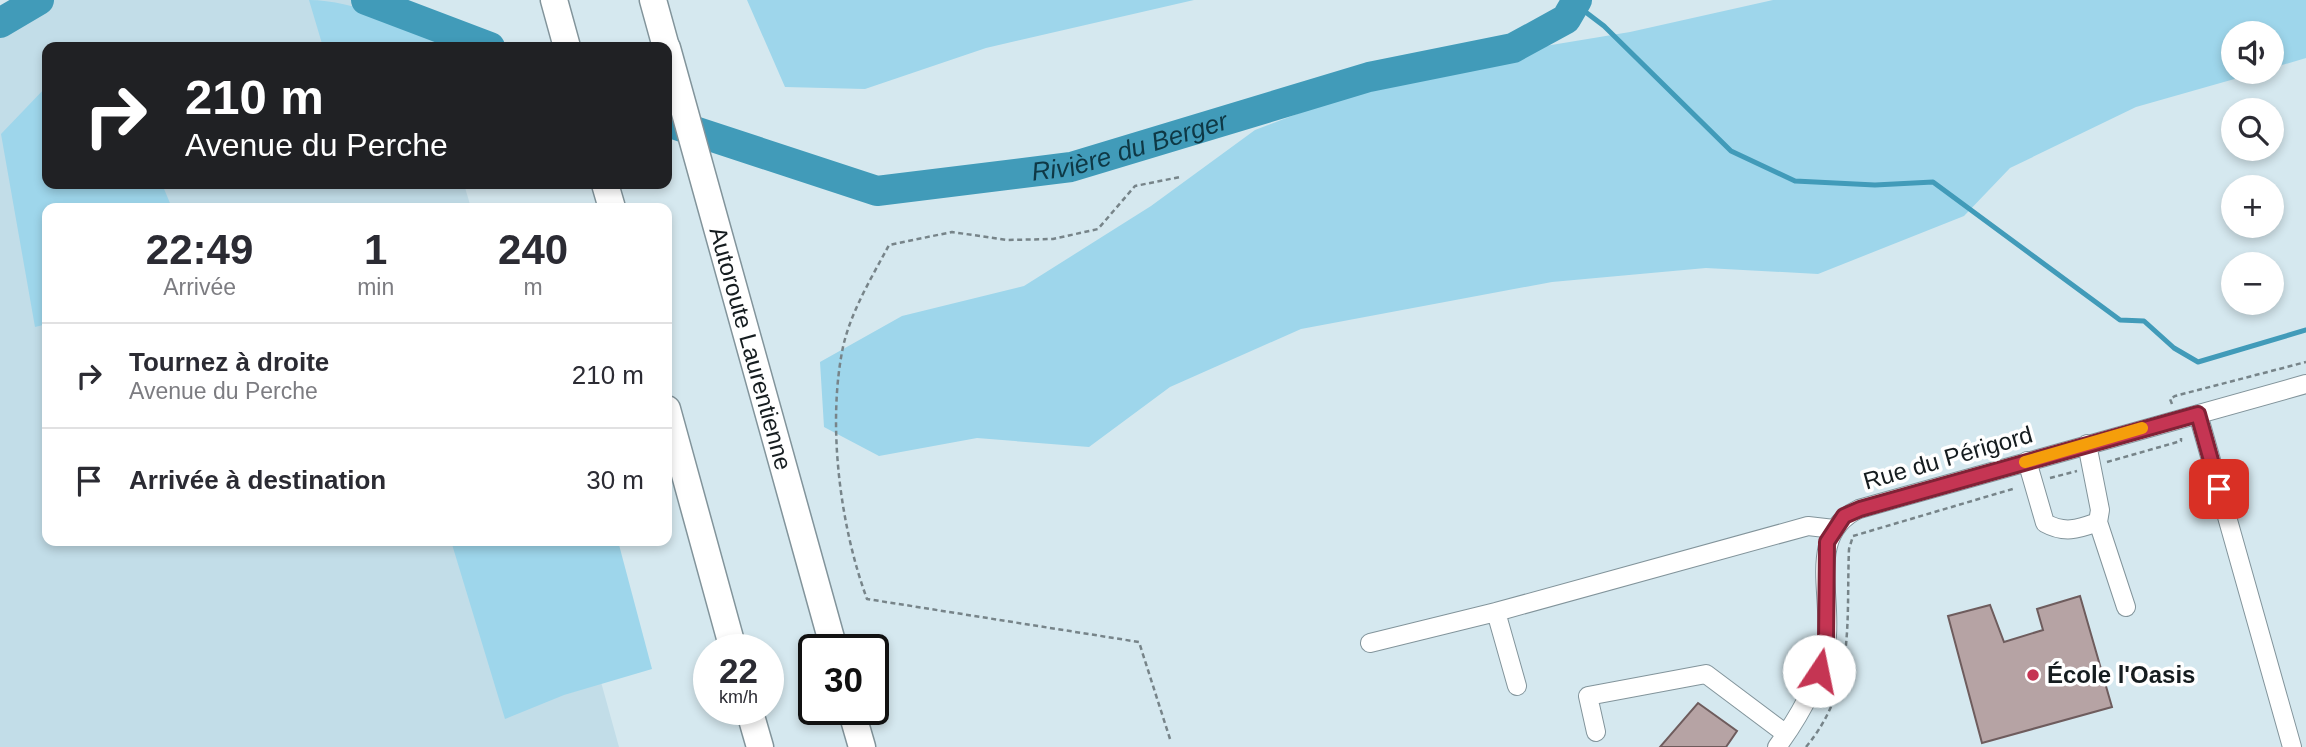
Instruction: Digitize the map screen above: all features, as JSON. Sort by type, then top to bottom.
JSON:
[{"type":"highway","points":[[554,0],[566,42]]},
{"type":"highway","name":"Autoroute Laurentienne","points":[[653,0],[665,42]]},
{"type":"highway","name":"Autoroute Laurentienne","points":[[672,66],[830,634]]},
{"type":"highway","points":[[672,427],[729,634]]},
{"type":"highway","points":[[754,725],[760,747]]},
{"type":"highway","points":[[856,725],[862,747]]},
{"type":"street","name":"Rue du Périgord","points":[[1834,529],[1844,516],[1860,509],[2306,384]]},
{"type":"street","points":[[2198,414],[2292,747]]},
{"type":"street","points":[[2087,444],[2100,510],[2098,522],[2126,607]]},
{"type":"street","points":[[2027,461],[2045,523],[2058,530],[2069,531],[2098,522]]},
{"type":"street","points":[[1370,643],[1496,612],[1801,528],[1834,529],[1827,542],[1826,644],[1808,698],[1781,741],[1706,674],[1588,696],[1596,732]]},
{"type":"street","points":[[1496,612],[1517,686]]},
{"type":"path","points":[[1170,739],[1139,642],[867,599],[852,559],[835,411],[843,346],[862,297],[889,245],[952,232],[1018,240],[1053,239],[1098,229],[1135,186],[1180,177]]},
{"type":"path","points":[[1806,747],[1828,715],[1844,671],[1849,549],[1853,536],[2182,441],[2178,418],[2170,399],[2306,362]]},
{"type":"shaded area","points":[[53,0],[375,0],[418,17],[425,42],[42,42],[42,189],[465,189],[470,203],[42,203],[42,546],[563,546],[619,747],[0,747],[0,23]]},
{"type":"shaded area","points":[[309,0],[364,10],[403,23],[445,42],[322,42]]},
{"type":"shaded area","points":[[747,0],[1194,0],[986,48],[865,89],[785,87]]},
{"type":"shaded area","points":[[1773,0],[2306,0],[2306,58],[2284,64],[2284,21],[2221,21],[2221,83],[2136,107],[2010,168],[1964,216],[1818,274],[1706,268],[1552,282],[1301,329],[1170,387],[1089,447],[977,438],[879,456],[824,427],[820,362],[902,316],[1024,286],[1151,206],[1255,130],[1424,66],[1630,32]]},
{"type":"shaded area","points":[[42,91],[42,189],[164,189],[170,203],[42,203],[42,325],[35,327],[1,134]]},
{"type":"shaded area","points":[[453,546],[619,546],[652,669],[564,695],[505,719]]},
{"type":"building","name":"École l'Oasis","points":[[2080,596],[2112,707],[1982,743],[1948,616],[1990,605],[2004,642],[2043,630],[2037,609]]},
{"type":"building","points":[[1698,703],[1737,731],[1726,747],[1660,747]]},
{"type":"waterway","name":"Rivière du Berger","points":[[0,23],[39,0]]},
{"type":"waterway","name":"Rivière du Berger","points":[[366,0],[477,42]]},
{"type":"waterway","name":"Rivière du Berger","points":[[672,124],[877,191],[1071,167],[1369,77],[1513,48],[1566,19],[1577,0]]},
{"type":"waterway","points":[[1575,4],[1604,26],[1731,151],[1795,181],[1875,185],[1933,182],[2120,320],[2144,321],[2174,348],[2198,362],[2306,330]]},
{"type":"slow traffic","points":[[2025,462],[2142,428]]},
{"type":"place","name":"École l'Oasis","points":[[2033,675]]},
{"type":"route","points":[[1819,671],[1826,644],[1827,542],[1844,516],[1860,509],[2198,414],[2219,489]]}]
